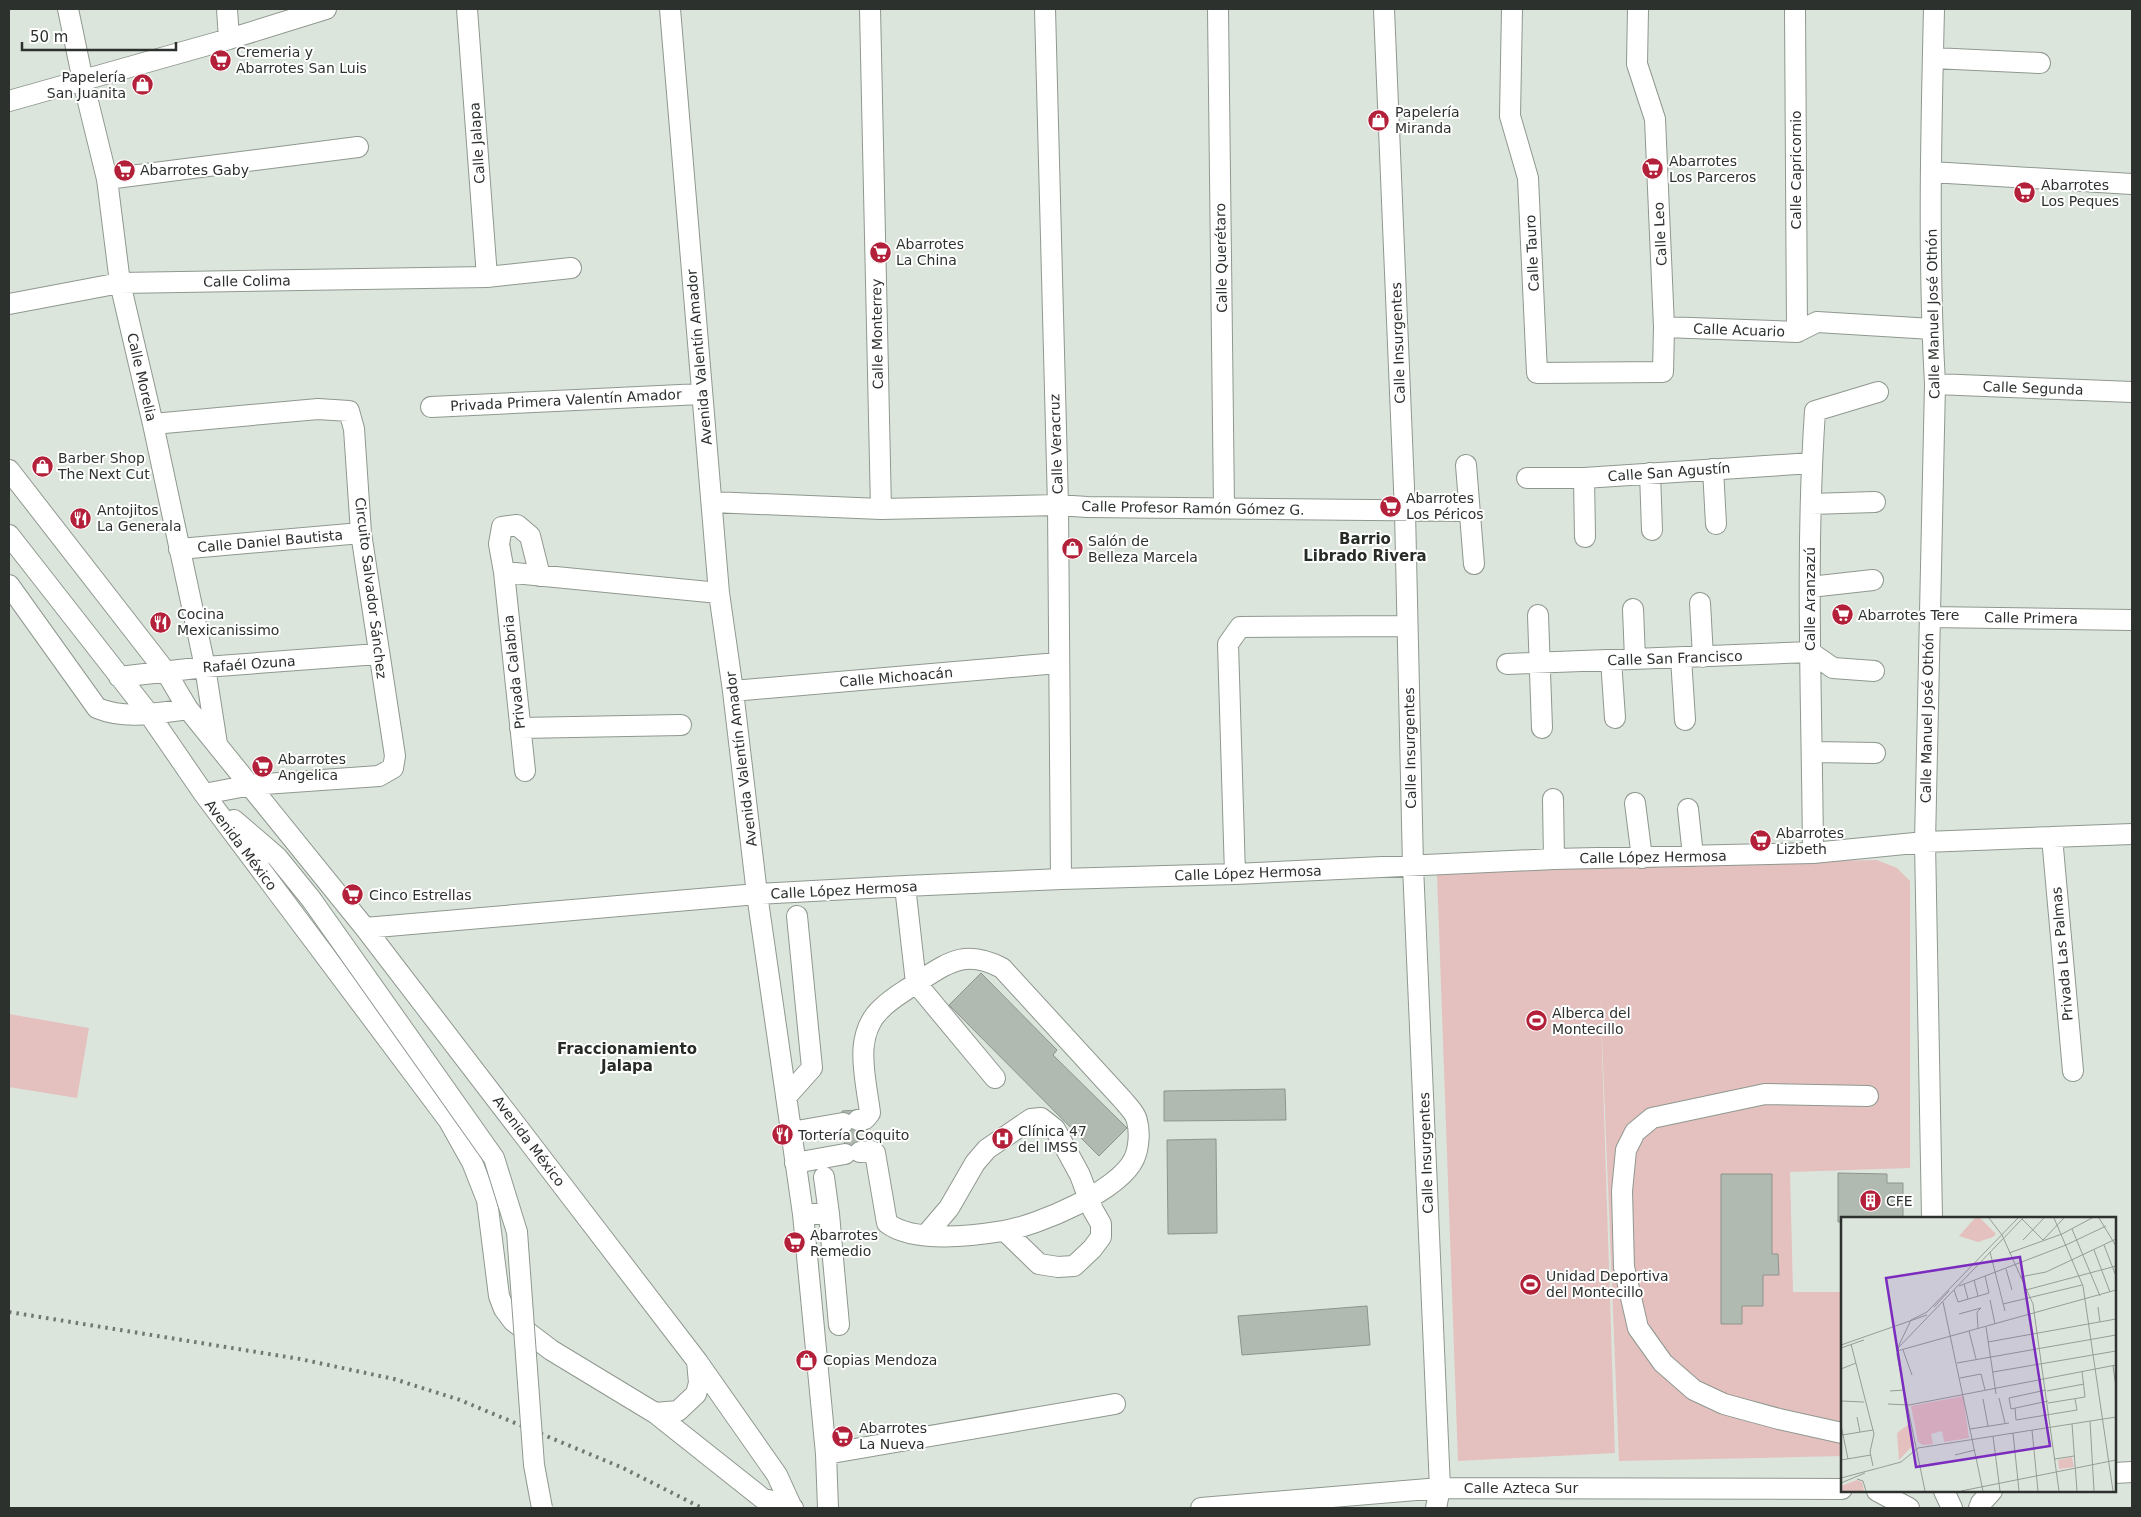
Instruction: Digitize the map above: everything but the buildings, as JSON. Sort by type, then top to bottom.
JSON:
[{"type":"street","name":"Calle Morelia","points":[[68,9],[107,179],[120,283],[153,424],[178,549],[205,667],[217,744]]},
{"type":"street","points":[[227,9],[229,39]]},
{"type":"street","points":[[9,101],[229,39],[326,9]]},
{"type":"street","name":"Calle Jalapa","points":[[467,9],[487,277]]},
{"type":"street","name":"Avenida Valentín Amador","points":[[670,9],[719,593],[733,691],[757,894],[803,1214],[826,1454],[828,1508]]},
{"type":"street","name":"Calle Monterrey","points":[[870,9],[881,509]]},
{"type":"street","name":"Calle Veracruz","points":[[1045,9],[1058,505],[1061,879]]},
{"type":"street","name":"Calle Querétaro","points":[[1218,9],[1224,507]]},
{"type":"street","name":"Calle Insurgentes","points":[[1384,9],[1405,512],[1414,866],[1440,1488],[1436,1508]]},
{"type":"street","name":"Calle Tauro","points":[[1512,9],[1510,116],[1528,178],[1537,373],[1663,372]]},
{"type":"street","name":"Calle Leo","points":[[1638,9],[1637,64],[1655,119],[1664,327],[1663,372]]},
{"type":"street","name":"Calle Capricornio","points":[[1795,9],[1797,332]]},
{"type":"street","name":"Calle Manuel José Othón","points":[[1932,1217],[1925,842],[1935,384],[1932,329],[1931,172],[1934,9]]},
{"type":"street","points":[[1933,58],[2040,63]]},
{"type":"street","points":[[107,179],[358,147]]},
{"type":"street","points":[[1931,172],[2132,184]]},
{"type":"street","name":"Calle Colima","points":[[9,304],[120,283],[487,277],[571,268]]},
{"type":"street","name":"Calle Acuario","points":[[1664,327],[1797,332],[1817,322],[1932,329]]},
{"type":"street","name":"Calle Segunda","points":[[1935,384],[2132,392]]},
{"type":"street","name":"Calle Aranzazú","points":[[1813,853],[1810,587],[1812,463],[1815,411],[1878,392]]},
{"type":"street","name":"Privada Primera Valentín Amador","points":[[431,407],[701,394]]},
{"type":"street","name":"Circuito Salvador Sánchez","points":[[153,424],[318,409],[349,411],[354,429],[361,533],[395,756],[393,768],[379,776],[251,785],[204,794]]},
{"type":"street","name":"Calle San Agustín","points":[[1527,478],[1584,478],[1812,463]]},
{"type":"street","points":[[1466,465],[1474,564]]},
{"type":"street","points":[[1714,469],[1716,524]]},
{"type":"street","name":"Avenida México","points":[[9,470],[16,491],[166,672],[188,709],[366,928],[697,1361],[777,1475],[792,1508]]},
{"type":"street","points":[[1650,473],[1652,530]]},
{"type":"street","points":[[1584,478],[1585,537]]},
{"type":"street","name":"Calle Profesor Ramón Gómez G.","points":[[712,502],[881,509],[1058,505],[1405,512],[1470,511]]},
{"type":"street","points":[[1811,504],[1875,502]]},
{"type":"street","name":"Privada Calabria","points":[[525,771],[504,572],[499,544],[502,527],[518,525],[530,536],[540,576]]},
{"type":"street","name":"Calle Daniel Bautista","points":[[178,549],[361,533]]},
{"type":"street","name":"Avenida México","points":[[11,546],[149,714],[204,794],[448,1121],[472,1162],[486,1200],[499,1296],[504,1309],[513,1321],[551,1350],[655,1413],[762,1498],[792,1508]]},
{"type":"street","points":[[504,572],[719,593]]},
{"type":"street","points":[[1810,587],[1873,580]]},
{"type":"street","points":[[9,586],[97,708],[110,713],[149,714],[188,709]]},
{"type":"street","points":[[1700,603],[1703,657]]},
{"type":"street","points":[[1633,609],[1635,659]]},
{"type":"street","points":[[1538,615],[1542,728]]},
{"type":"street","name":"Calle Primera","points":[[1929,617],[2132,620]]},
{"type":"street","points":[[1235,874],[1228,644],[1240,627],[1407,626]]},
{"type":"street","points":[[1810,652],[1833,668],[1874,671]]},
{"type":"street","name":"Calle San Francisco","points":[[1507,664],[1810,652]]},
{"type":"street","name":"Rafaél Ozuna","points":[[119,677],[205,667],[378,654]]},
{"type":"street","points":[[1682,658],[1686,720]]},
{"type":"street","points":[[1611,660],[1616,718]]},
{"type":"street","name":"Calle Michoacán","points":[[733,691],[1058,663]]},
{"type":"street","points":[[520,728],[681,725]]},
{"type":"street","points":[[1813,752],[1875,753]]},
{"type":"street","name":"Avenida México","points":[[251,785],[277,857]]},
{"type":"street","name":"Avenida México","points":[[204,794],[277,857],[312,899],[494,1158],[517,1232],[534,1465],[542,1508]]},
{"type":"street","points":[[1552,798],[1554,859]]},
{"type":"street","points":[[1635,803],[1642,858]]},
{"type":"street","points":[[1688,809],[1693,856]]},
{"type":"street","name":"Calle López Hermosa","points":[[366,928],[757,894],[905,886],[1235,874],[1554,859],[1813,853],[1925,842],[2132,834]]},
{"type":"street","name":"Privada Las Palmas","points":[[2052,836],[2073,1071]]},
{"type":"street","points":[[905,886],[916,982],[994,1078]]},
{"type":"street","points":[[786,1097],[812,1068],[797,916]]},
{"type":"street","points":[[791,1132],[865,1119],[870,1113],[862,1049],[868,1026],[881,1008],[916,982],[949,962],[968,958],[986,960],[1002,968],[1122,1099],[1137,1119],[1139,1140],[1134,1159],[1116,1181],[1063,1212],[1005,1231],[948,1236],[906,1233],[894,1229],[888,1223],[875,1153],[871,1151],[795,1163]]},
{"type":"street","points":[[1841,1433],[1778,1419],[1724,1404],[1694,1390],[1663,1363],[1638,1328],[1624,1267],[1622,1191],[1626,1150],[1635,1132],[1652,1118],[1765,1094],[1868,1096]]},
{"type":"street","points":[[926,1235],[949,1208],[975,1163],[987,1149],[1031,1119],[1040,1118],[1055,1129],[1080,1175],[1101,1224],[1101,1237],[1092,1249],[1074,1266],[1058,1267],[1039,1264],[1005,1231]]},
{"type":"street","points":[[824,1177],[839,1325]]},
{"type":"street","points":[[803,1214],[829,1214]]},
{"type":"street","points":[[655,1413],[678,1411],[696,1394],[699,1383],[697,1361]]},
{"type":"street","points":[[826,1454],[1115,1404]]},
{"type":"street","points":[[2116,1473],[2132,1472]]},
{"type":"street","name":"Calle Azteca Sur","points":[[1201,1508],[1269,1505],[1440,1488],[1841,1489]]},
{"type":"street","points":[[1879,1492],[1908,1508]]},
{"type":"street","points":[[1944,1492],[1952,1508]]},
{"type":"street","points":[[1979,1508],[1991,1492]]},
{"type":"shaded area","points":[[1877,860],[1897,868],[1910,881],[1910,1168],[1790,1172],[1793,1292],[1841,1292],[1841,1456],[1619,1461],[1600,989],[1615,1453],[1458,1461],[1437,874],[1596,866]]},
{"type":"shaded area","points":[[9,1014],[89,1028],[77,1098],[9,1087]]},
{"type":"railway","points":[[9,1312],[300,1359],[394,1379],[460,1400],[623,1468],[702,1508]]},
{"type":"place","name":"Cremeria y Abarrotes San Luis","points":[[220,60]]},
{"type":"place","name":"Papelería San Juanita","points":[[142,85]]},
{"type":"place","name":"Papelería Miranda","points":[[1379,120]]},
{"type":"place","name":"Abarrotes Los Parceros","points":[[1653,169]]},
{"type":"place","name":"Abarrotes Gaby","points":[[124,170]]},
{"type":"place","name":"Abarrotes Los Peques","points":[[2025,193]]},
{"type":"place","name":"Abarrotes La China","points":[[880,252]]},
{"type":"place","name":"Barber Shop The Next Cut","points":[[42,466]]},
{"type":"place","name":"Abarrotes Los Péricos","points":[[1390,506]]},
{"type":"place","name":"Antojitos La Generala","points":[[81,518]]},
{"type":"place","name":"Salón de Belleza Marcela","points":[[1072,549]]},
{"type":"place","name":"Abarrotes Tere","points":[[1842,615]]},
{"type":"place","name":"Cocina Mexicanissimo","points":[[161,622]]},
{"type":"place","name":"Abarrotes Angelica","points":[[262,767]]},
{"type":"place","name":"Abarrotes Lizbeth","points":[[1760,841]]},
{"type":"place","name":"Cinco Estrellas","points":[[353,895]]},
{"type":"place","name":"Alberca del Montecillo","points":[[1536,1021]]},
{"type":"place","name":"Tortería Coquito","points":[[782,1135]]},
{"type":"place","name":"Clínica 47 del IMSS","points":[[1002,1139]]},
{"type":"place","name":"CFE","points":[[1870,1201]]},
{"type":"place","name":"Abarrotes Remedio","points":[[794,1243]]},
{"type":"place","name":"Unidad Deportiva del Montecillo","points":[[1530,1284]]},
{"type":"place","name":"Copias Mendoza","points":[[807,1360]]},
{"type":"place","name":"Abarrotes La Nueva","points":[[843,1436]]},
{"type":"district","name":"Barrio Librado Rivera","points":[[1365,548]]},
{"type":"district","name":"Fraccionamiento Jalapa","points":[[627,1058]]}]
